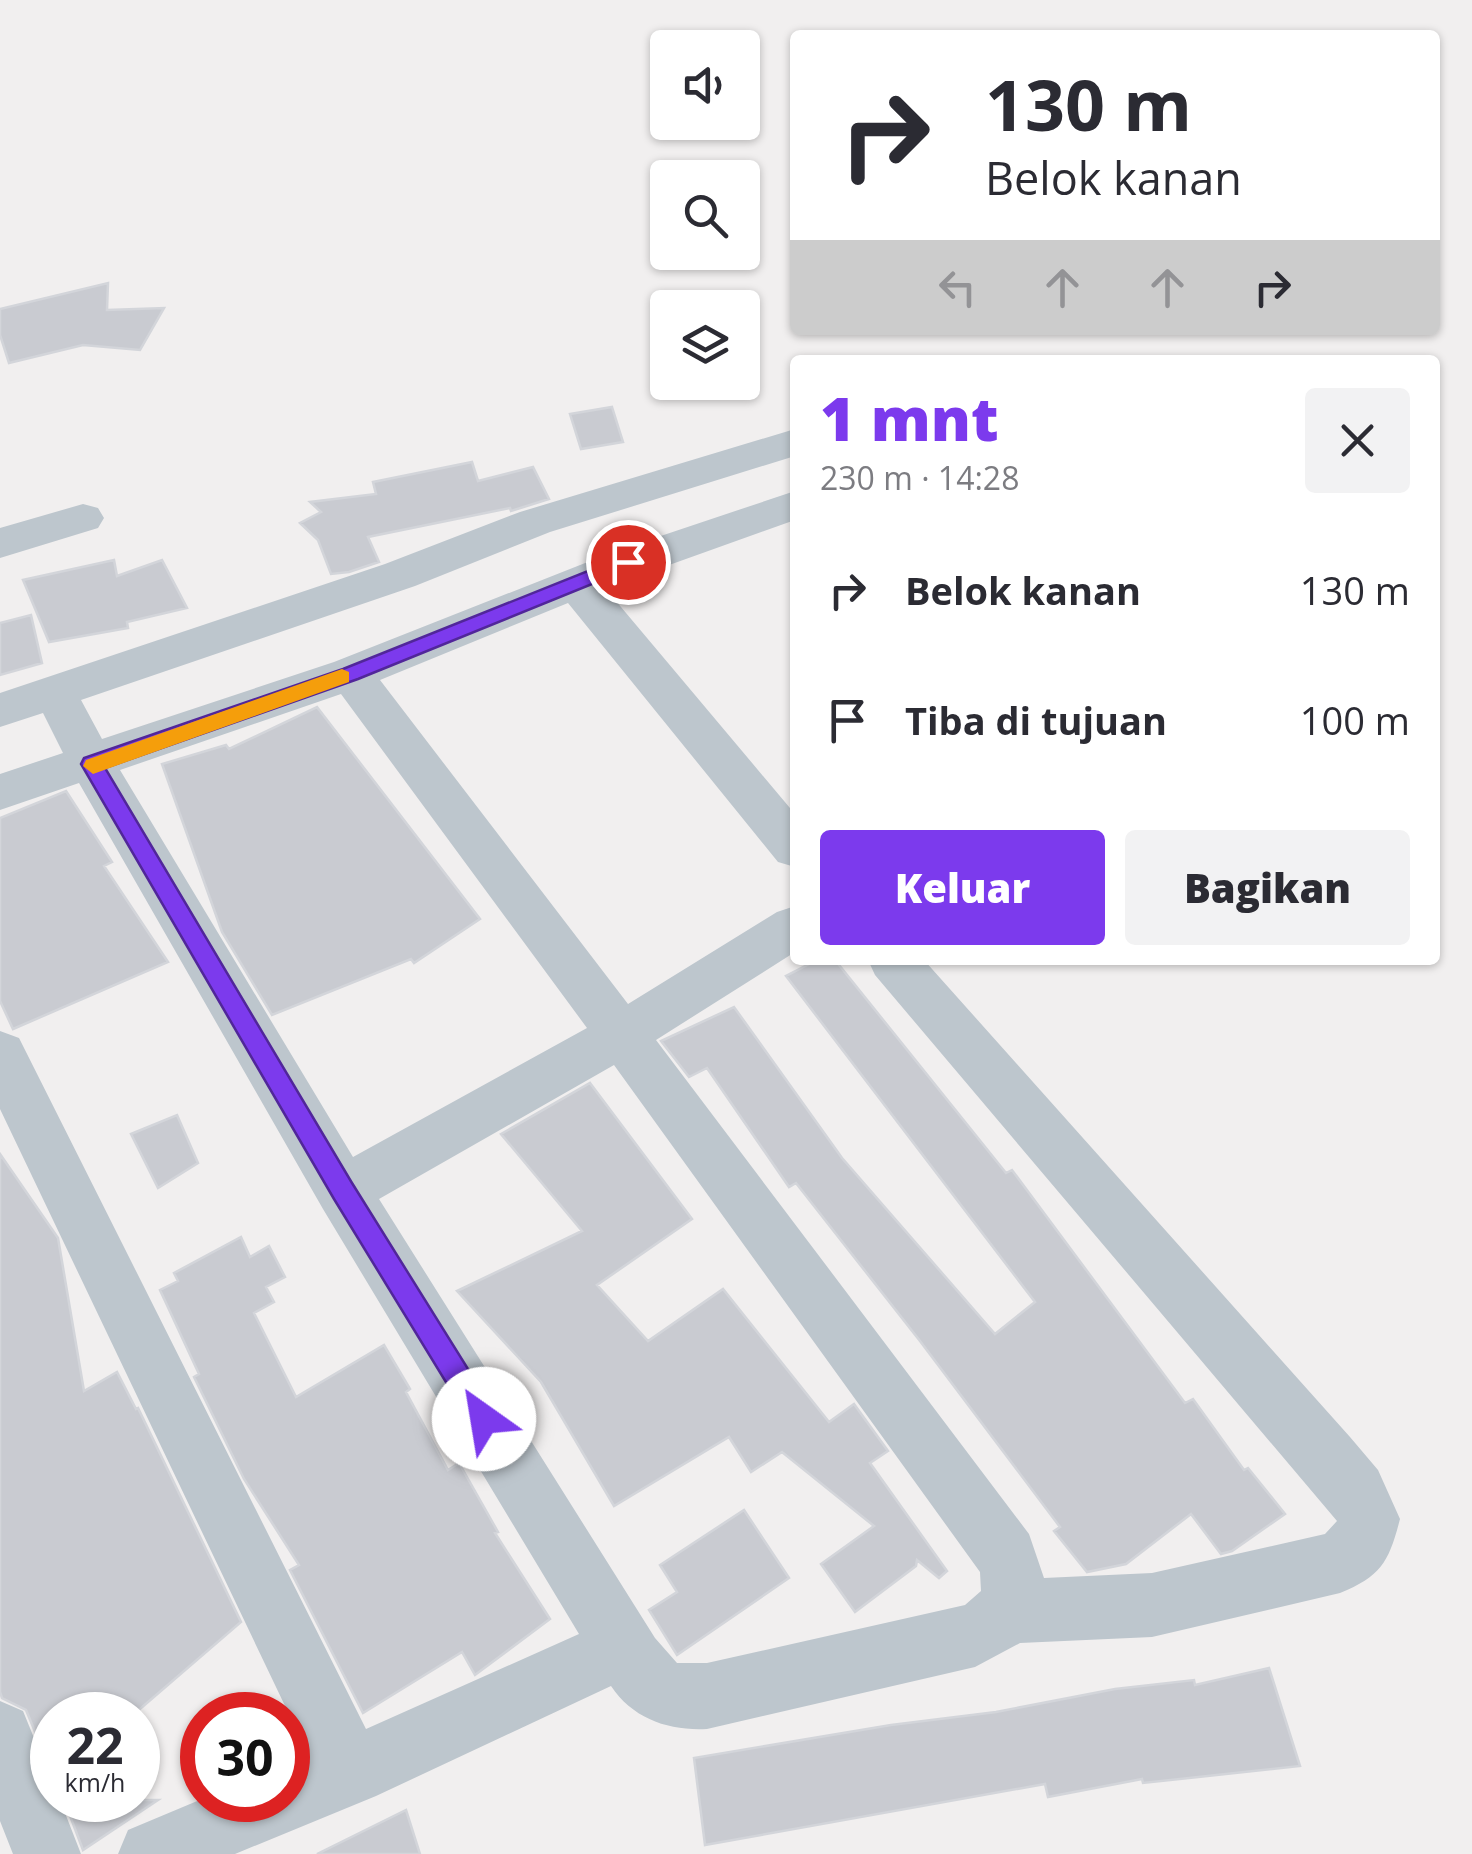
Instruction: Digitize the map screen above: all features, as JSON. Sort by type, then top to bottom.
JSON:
[{"type":"street","points":[[0,792],[72,726],[400,575],[535,522],[790,444]]},
{"type":"street","points":[[0,710],[72,726],[350,674],[576,582],[790,507]]},
{"type":"street","points":[[0,543],[83,518]]},
{"type":"street","points":[[576,582],[790,842]]},
{"type":"street","points":[[72,726],[343,1191],[648,1684],[682,1698],[975,1635],[1000,1621],[1007,1612],[1014,1584],[1007,1556],[623,1034],[350,674]]},
{"type":"street","points":[[343,1191],[623,1034],[790,929]]},
{"type":"street","points":[[897,965],[1328,1458],[1356,1492],[1369,1519],[1362,1544],[1340,1562],[1152,1605],[1007,1612]]},
{"type":"street","points":[[0,1054],[352,1772]]},
{"type":"street","points":[[310,1789],[624,1647]]},
{"type":"street","points":[[0,1734],[46,1854]]},
{"type":"street","points":[[152,1854],[230,1822]]},
{"type":"building","points":[[108,283],[107,310],[164,308],[140,350],[83,345],[9,363],[0,335],[0,309]]},
{"type":"building","points":[[612,407],[623,442],[581,449],[570,414]]},
{"type":"building","points":[[472,462],[478,481],[533,467],[549,499],[511,511],[510,508],[368,537],[379,562],[331,574],[318,540],[300,523],[321,512],[310,502],[376,494],[373,482]]},
{"type":"building","points":[[114,560],[117,576],[162,560],[187,608],[127,622],[128,628],[49,642],[23,580]]},
{"type":"building","points":[[31,615],[42,663],[0,675],[0,623]]},
{"type":"building","points":[[317,707],[480,919],[414,963],[411,959],[272,1015],[222,932],[162,764],[226,745],[229,749]]},
{"type":"building","points":[[66,791],[112,862],[104,866],[168,962],[13,1029],[0,1001],[0,818]]},
{"type":"building","points":[[807,965],[839,965],[1006,1173],[1012,1170],[1185,1403],[1193,1399],[1244,1470],[1248,1468],[1285,1514],[1232,1551],[1221,1554],[1191,1514],[1126,1564],[1087,1572],[1054,1531],[1060,1527],[920,1341],[796,1183],[789,1187],[707,1068],[689,1077],[661,1041],[734,1007],[842,1158],[995,1334],[1035,1302],[786,976]]},
{"type":"building","points":[[590,1083],[692,1219],[597,1285],[648,1341],[723,1289],[829,1422],[854,1404],[888,1451],[870,1463],[947,1571],[939,1578],[917,1560],[916,1566],[855,1612],[821,1564],[874,1526],[782,1452],[751,1472],[729,1437],[614,1506],[541,1382],[457,1291],[582,1231],[501,1134]]},
{"type":"building","points":[[177,1115],[198,1163],[158,1188],[131,1134]]},
{"type":"building","points":[[0,1154],[58,1238],[84,1391],[117,1372],[241,1622],[160,1692],[30,1692],[30,1720],[26,1710],[2,1698]]},
{"type":"building","points":[[241,1237],[250,1257],[269,1246],[285,1277],[266,1287],[274,1302],[254,1313],[296,1397],[384,1345],[410,1389],[406,1392],[448,1470],[459,1463],[498,1532],[495,1533],[550,1619],[475,1675],[462,1652],[363,1713],[290,1570],[299,1565],[244,1479],[194,1377],[199,1374],[160,1290],[178,1281],[174,1273]]},
{"type":"building","points":[[744,1510],[789,1578],[677,1655],[649,1610],[677,1592],[660,1565]]},
{"type":"building","points":[[1269,1668],[1300,1766],[1143,1783],[1142,1779],[1048,1797],[1045,1784],[705,1845],[694,1758],[996,1712],[1115,1689],[1194,1680],[1195,1685]]},
{"type":"building","points":[[406,1810],[420,1854],[317,1854]]},
{"type":"building","points":[[72,1822],[125,1822],[83,1850]]},
{"type":"slow traffic","points":[[93,766],[342,677]]},
{"type":"route","points":[[484,1419],[343,1191],[92,764],[350,674],[628,562]]}]
